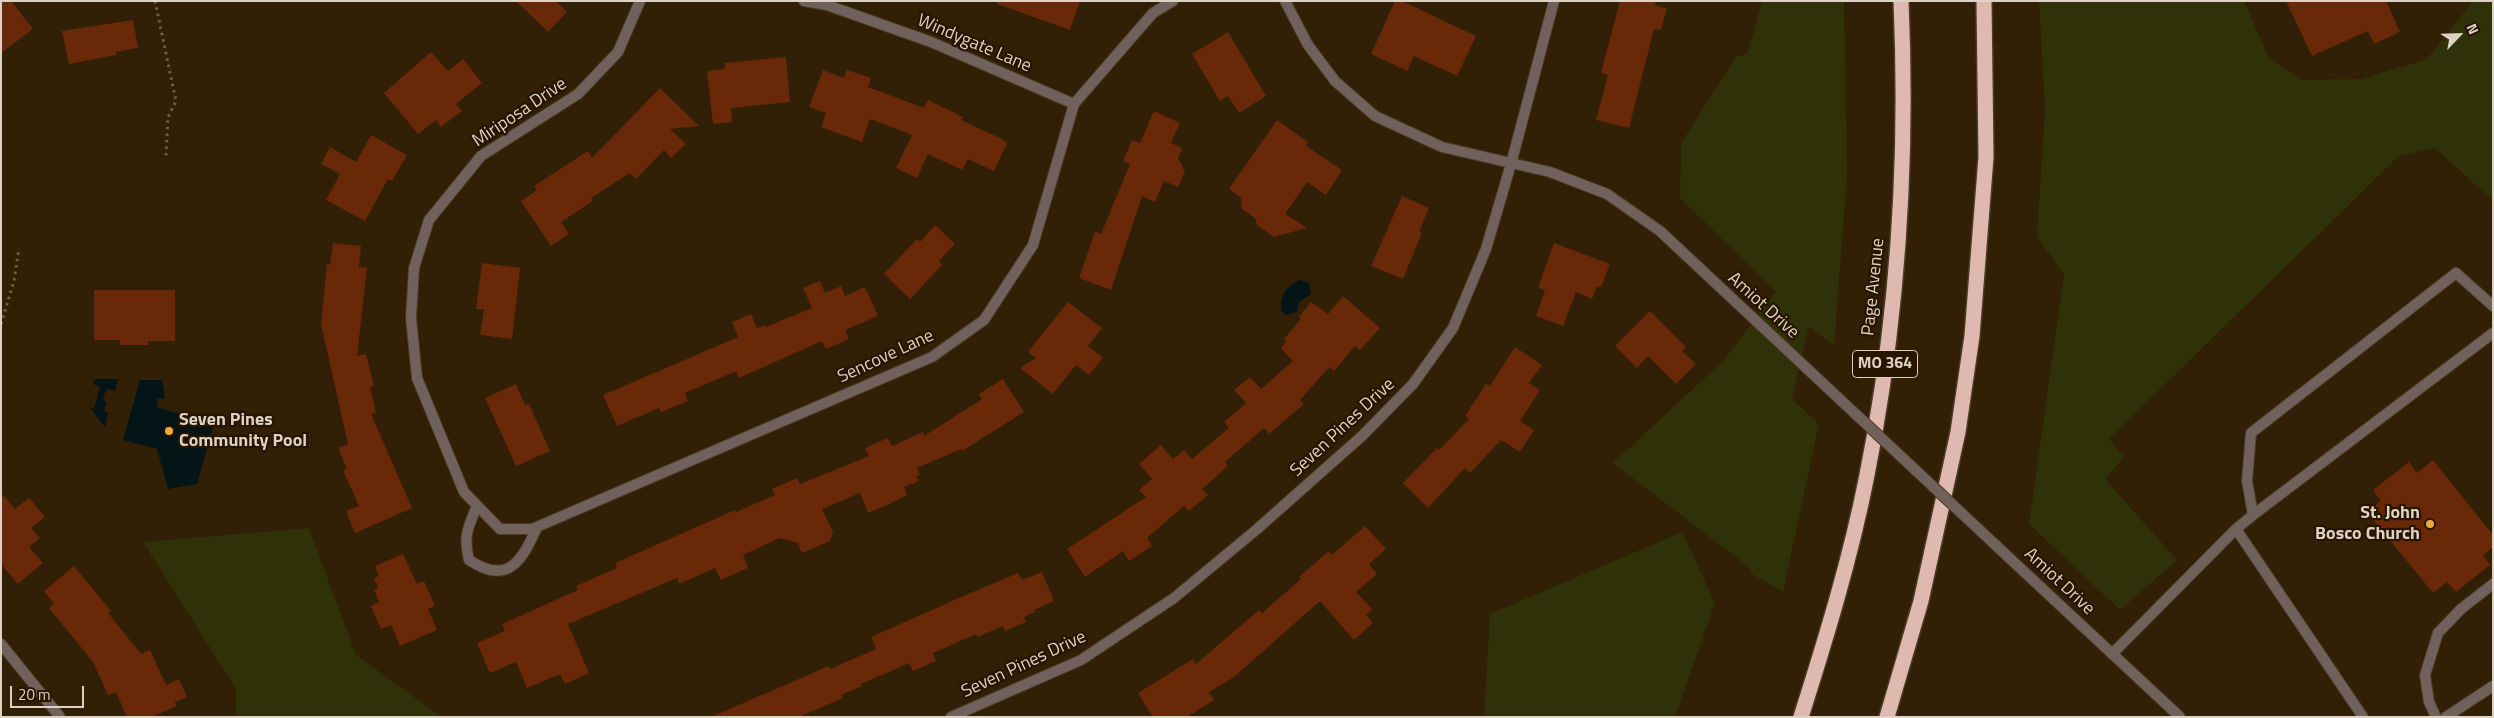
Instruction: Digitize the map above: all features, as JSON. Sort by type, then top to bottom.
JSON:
[{"type":"highway","name":"Page Avenue","points":[[1801,717],[1850,551],[1866,479],[1883,376],[1900,210],[1904,119],[1900,1]]},
{"type":"highway","points":[[1888,717],[1921,601],[1958,432],[1972,336],[1986,157],[1984,1]]},
{"type":"street","name":"Miriposa Drive","points":[[500,529],[464,492],[416,378],[411,318],[414,268],[429,220],[482,156],[578,94],[618,52],[640,1]]},
{"type":"street","name":"Windygate Lane","points":[[804,1],[826,5],[931,42],[1074,104]]},
{"type":"street","name":"Sencove Lane","points":[[500,529],[532,529],[932,357],[984,320],[1033,245],[1074,104],[1153,14],[1173,1]]},
{"type":"street","name":"Amiot Drive","points":[[1285,1],[1308,45],[1335,81],[1375,116],[1442,147],[1550,172],[1607,194],[1660,231],[2180,717]]},
{"type":"street","name":"Seven Pines Drive","points":[[951,717],[1082,660],[1174,598],[1256,530],[1362,436],[1413,384],[1452,328],[1486,249],[1511,164],[1554,1]]},
{"type":"street","points":[[2253,515],[2247,481],[2251,433],[2456,273],[2493,306]]},
{"type":"street","points":[[2112,654],[2236,529],[2493,333]]},
{"type":"street","points":[[477,506],[468,527],[464,543],[469,560],[482,569],[506,570],[519,562],[537,526]]},
{"type":"street","points":[[2236,529],[2363,717]]},
{"type":"street","points":[[2436,717],[2429,702],[2425,675],[2438,633],[2461,609],[2493,584]]},
{"type":"street","points":[[1,644],[60,717]]},
{"type":"street","points":[[2446,717],[2493,686]]},
{"type":"path","points":[[156,1],[176,101],[168,117],[166,156]]},
{"type":"path","points":[[1,324],[14,281],[19,248]]},
{"type":"shaded area","points":[[1762,1],[1844,1],[1847,176],[1834,346],[1810,327],[1792,399],[1819,424],[1783,592],[1752,574],[1750,568],[1613,463],[1724,360],[1776,292],[1680,198],[1681,143],[1736,57],[1748,53]]},
{"type":"shaded area","points":[[2039,1],[2244,1],[2269,58],[2302,80],[2362,79],[2427,59],[2473,1],[2493,1],[2493,201],[2435,148],[2399,156],[2109,439],[2124,457],[2105,479],[2177,560],[2120,610],[2029,524],[2064,274],[2037,237],[2045,109]]},
{"type":"shaded area","points":[[1301,280],[1309,283],[1311,294],[1299,302],[1297,312],[1287,315],[1282,312],[1281,301],[1283,296],[1288,288]]},
{"type":"shaded area","points":[[95,379],[118,379],[115,391],[106,389],[103,400],[107,402],[104,411],[108,413],[105,427],[89,407],[94,409],[100,387],[93,384]]},
{"type":"shaded area","name":"Seven Pines Community Pool","points":[[140,380],[162,380],[165,398],[157,399],[158,408],[214,423],[197,484],[168,489],[157,449],[123,440]]},
{"type":"shaded area","points":[[309,528],[356,655],[442,717],[236,717],[236,689],[143,542]]},
{"type":"shaded area","points":[[1682,532],[1715,603],[1675,717],[1484,717],[1490,614]]},
{"type":"building","points":[[1,1],[11,1],[33,29],[1,53]]},
{"type":"building","points":[[516,1],[556,1],[567,12],[548,32]]},
{"type":"building","points":[[998,1],[1080,1],[1070,30],[997,4]]},
{"type":"building","points":[[1395,1],[1402,1],[1476,36],[1457,76],[1414,56],[1407,71],[1371,54]]},
{"type":"building","points":[[1620,1],[1656,1],[1655,5],[1667,9],[1661,30],[1654,29],[1629,128],[1596,120],[1608,75],[1601,73]]},
{"type":"building","points":[[2286,1],[2386,1],[2400,32],[2374,44],[2368,31],[2312,56]]},
{"type":"building","points":[[133,20],[138,48],[116,52],[116,55],[69,64],[62,31]]},
{"type":"building","points":[[1228,32],[1266,96],[1239,113],[1228,96],[1220,101],[1192,54]]},
{"type":"building","points":[[431,52],[448,71],[463,59],[482,83],[456,104],[462,111],[441,127],[436,120],[418,134],[384,93]]},
{"type":"building","points":[[786,57],[790,102],[731,108],[732,122],[713,124],[707,71],[725,69],[725,63]]},
{"type":"building","points":[[823,70],[844,78],[847,70],[871,78],[868,87],[924,108],[928,100],[963,117],[961,120],[1000,138],[1007,143],[994,171],[968,159],[962,170],[928,154],[917,178],[896,168],[912,135],[870,119],[862,142],[821,127],[826,113],[809,107]]},
{"type":"building","points":[[660,88],[699,126],[670,129],[686,144],[671,158],[664,150],[636,179],[630,173],[591,198],[593,201],[561,222],[569,234],[551,246],[521,201],[537,190],[534,186],[588,151],[592,158]]},
{"type":"building","points":[[1154,111],[1180,123],[1171,143],[1182,148],[1178,158],[1185,171],[1178,187],[1164,181],[1155,202],[1142,196],[1111,290],[1079,278],[1095,232],[1101,234],[1130,164],[1123,161],[1132,140],[1140,143]]},
{"type":"building","points":[[1277,120],[1308,142],[1306,146],[1342,170],[1326,195],[1307,182],[1285,214],[1307,228],[1274,237],[1257,225],[1255,218],[1242,209],[1241,198],[1229,189]]},
{"type":"building","points":[[371,135],[407,155],[392,181],[388,179],[365,221],[326,200],[340,174],[321,164],[330,147],[356,162]]},
{"type":"building","points":[[1402,196],[1429,208],[1419,232],[1422,233],[1403,279],[1371,266]]},
{"type":"building","points":[[935,225],[955,244],[939,261],[942,265],[910,299],[884,274],[917,239],[920,242]]},
{"type":"building","points":[[333,243],[361,246],[359,267],[367,268],[357,356],[366,354],[374,386],[370,387],[376,413],[371,414],[412,508],[355,533],[346,511],[359,506],[343,470],[347,469],[338,448],[348,444],[321,324],[327,264],[330,265]]},
{"type":"building","points":[[1554,243],[1610,264],[1601,287],[1597,286],[1592,299],[1576,292],[1563,326],[1536,316],[1545,290],[1538,288]]},
{"type":"building","points":[[482,263],[520,268],[512,339],[480,335],[484,309],[476,309]]},
{"type":"building","points":[[820,281],[825,293],[841,286],[845,296],[865,287],[878,316],[845,330],[849,339],[826,349],[822,341],[739,378],[736,371],[685,393],[688,401],[661,412],[659,408],[617,426],[603,395],[738,337],[732,322],[751,314],[757,328],[765,325],[766,327],[812,308],[803,288]]},
{"type":"building","points":[[94,290],[175,290],[175,341],[148,341],[148,345],[120,345],[120,340],[94,340]]},
{"type":"building","points":[[1343,296],[1380,328],[1360,350],[1355,346],[1334,371],[1329,367],[1300,400],[1304,404],[1269,434],[1264,428],[1225,462],[1228,466],[1202,489],[1208,495],[1189,511],[1184,506],[1147,538],[1152,546],[1129,561],[1123,551],[1085,577],[1067,549],[1146,497],[1139,490],[1152,479],[1139,464],[1161,445],[1173,459],[1184,450],[1192,459],[1229,428],[1224,422],[1246,403],[1234,390],[1250,377],[1261,389],[1293,361],[1281,348],[1286,341],[1284,339],[1301,319],[1299,317],[1311,302],[1328,314]]},
{"type":"building","points":[[1068,302],[1102,328],[1088,346],[1103,358],[1089,375],[1076,365],[1053,394],[1020,368],[1036,358],[1028,352]]},
{"type":"building","points":[[1650,311],[1686,347],[1682,351],[1696,364],[1676,384],[1648,356],[1637,368],[1615,346]]},
{"type":"building","points":[[1515,347],[1542,365],[1529,383],[1540,390],[1520,421],[1534,430],[1520,452],[1501,440],[1470,473],[1465,468],[1428,508],[1403,483],[1469,419],[1465,416],[1486,384],[1490,386]]},
{"type":"building","points":[[1003,379],[1024,412],[962,451],[961,449],[917,468],[920,475],[916,476],[919,481],[904,487],[907,495],[887,505],[868,513],[860,493],[822,509],[833,532],[830,541],[802,553],[798,543],[780,538],[743,555],[748,568],[721,580],[715,568],[679,584],[677,578],[568,624],[589,673],[565,684],[560,674],[527,688],[516,662],[490,673],[477,643],[505,631],[502,624],[578,590],[576,586],[617,568],[615,563],[735,510],[736,512],[775,495],[772,489],[797,478],[800,484],[869,456],[865,448],[888,438],[892,446],[923,432],[924,436],[982,399],[979,394]]},
{"type":"building","points":[[516,384],[525,405],[529,404],[550,451],[516,466],[485,398]]},
{"type":"building","name":"St. John Bosco Church","points":[[2433,460],[2493,535],[2493,547],[2483,555],[2490,565],[2456,592],[2447,582],[2433,593],[2367,512],[2381,501],[2373,490],[2409,462],[2417,473]]},
{"type":"building","points":[[1,493],[15,509],[29,498],[45,517],[31,528],[40,538],[29,547],[43,563],[18,584],[1,564]]},
{"type":"building","points":[[1365,526],[1386,549],[1369,564],[1377,574],[1356,592],[1372,609],[1366,615],[1373,623],[1354,640],[1320,601],[1234,677],[1209,692],[1214,700],[1187,717],[1153,717],[1138,693],[1193,659],[1196,664],[1259,610],[1262,613],[1301,579],[1299,577],[1329,551],[1332,555]]},
{"type":"building","points":[[403,554],[417,584],[424,581],[435,606],[428,609],[437,630],[400,646],[391,625],[381,629],[371,606],[379,602],[374,590],[378,588],[374,578],[379,576],[375,566]]},
{"type":"building","points":[[74,566],[111,611],[108,613],[141,654],[150,650],[166,685],[179,679],[187,697],[175,702],[176,706],[152,717],[127,717],[116,692],[108,695],[93,662],[49,608],[54,604],[44,591]]},
{"type":"building","points":[[1042,572],[1054,601],[1024,617],[1026,622],[1005,631],[1003,626],[978,637],[976,634],[933,653],[936,661],[913,671],[909,663],[861,684],[862,686],[841,695],[843,698],[799,717],[711,717],[829,666],[830,669],[876,649],[871,637],[961,597],[1018,573],[1022,580]]},
{"type":"place","name":"Seven Pines Community Pool","points":[[169,431]]},
{"type":"place","name":"St. John Bosco Church","points":[[2430,524]]}]
